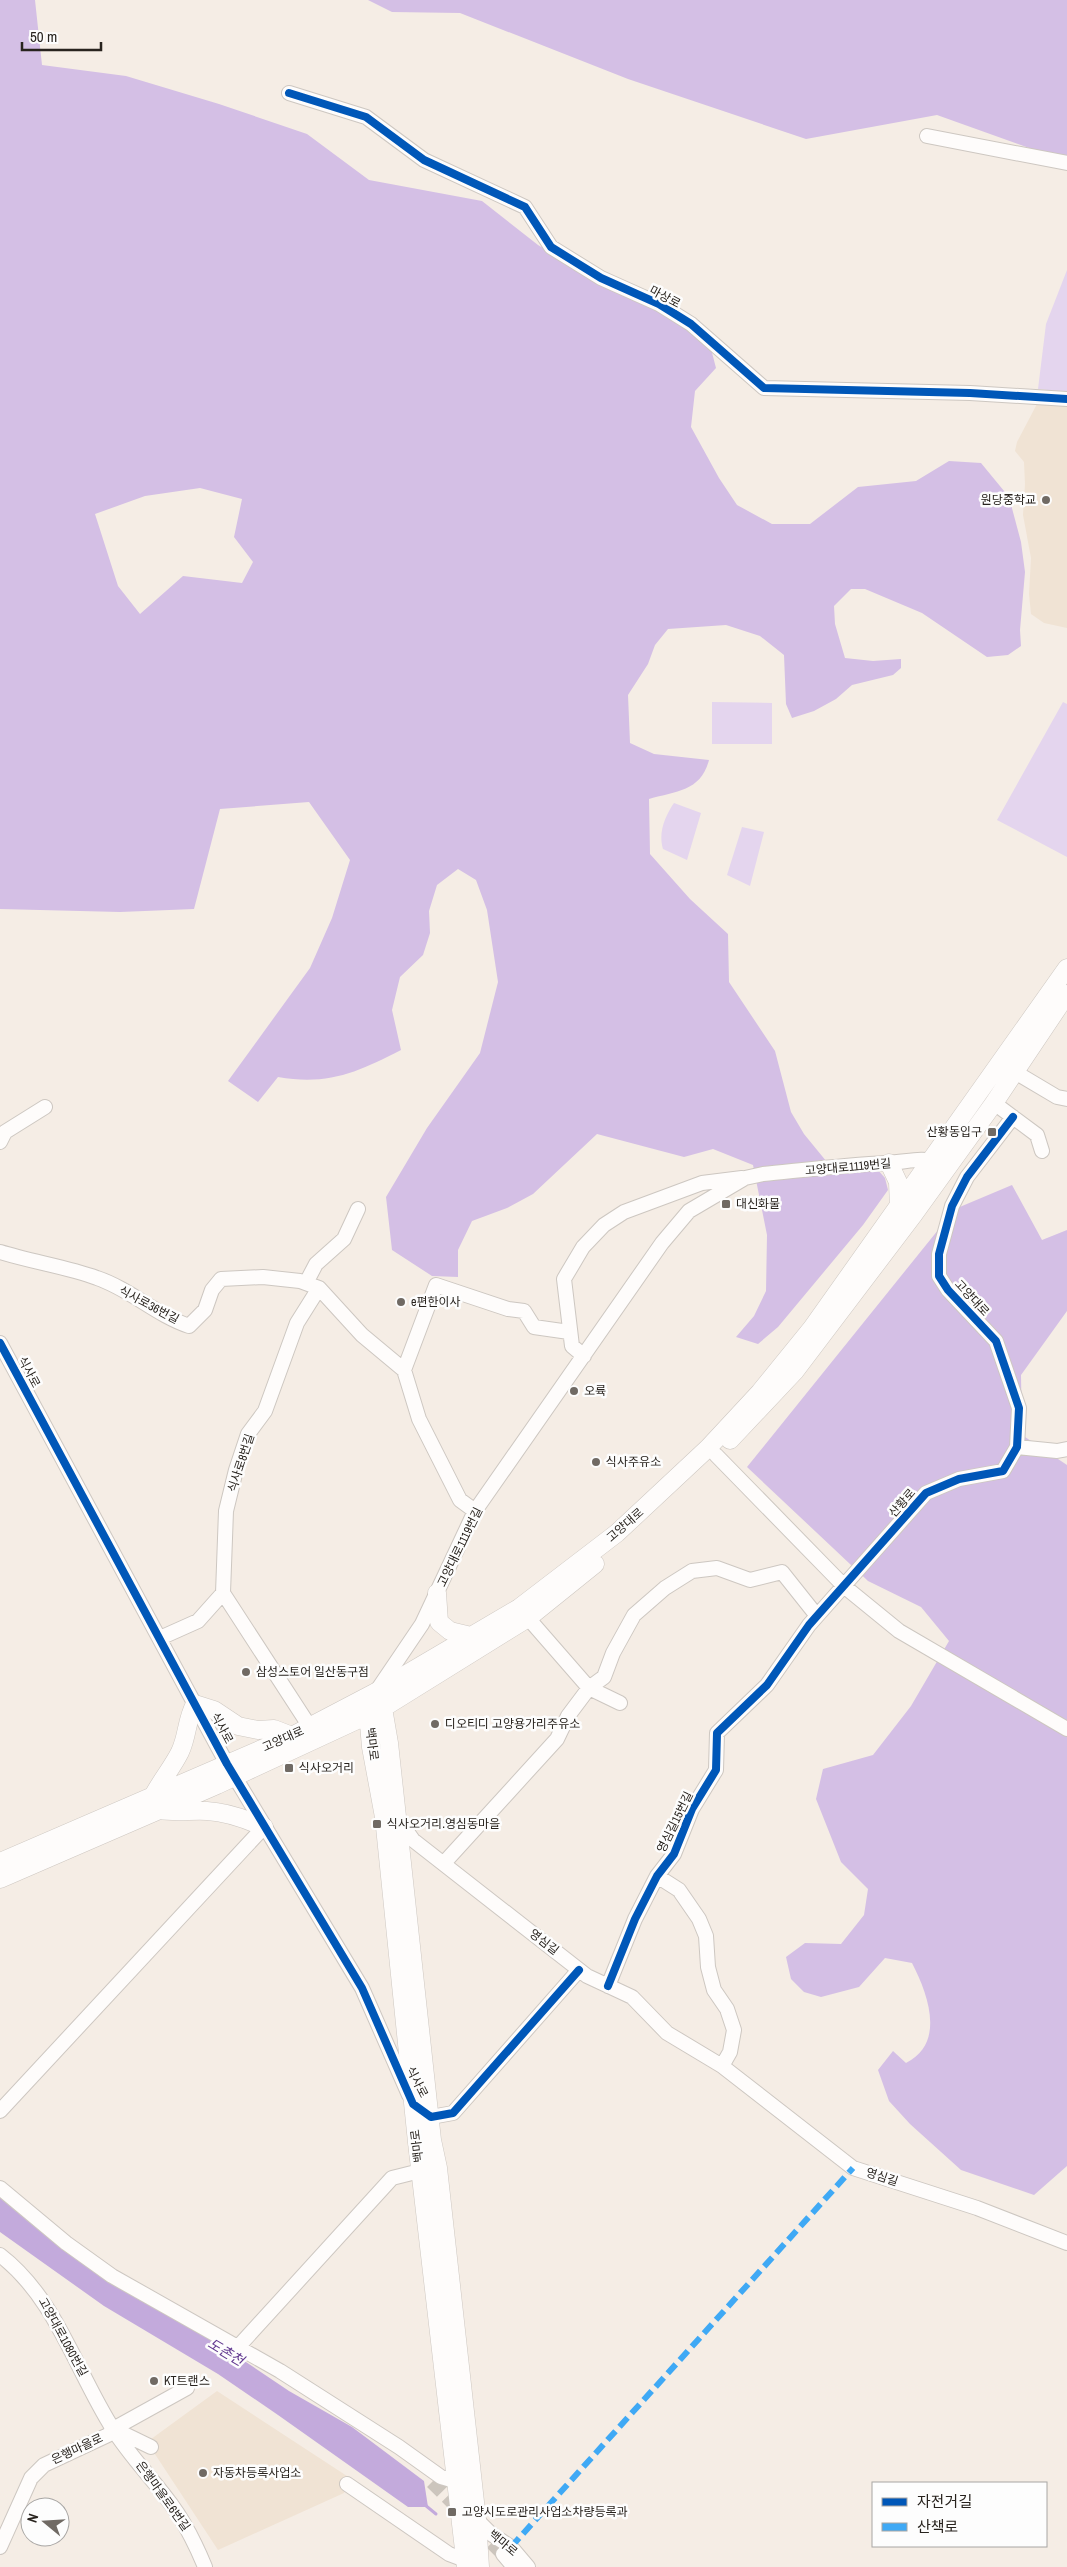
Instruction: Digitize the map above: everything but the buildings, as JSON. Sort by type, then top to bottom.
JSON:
[{"type":"main road","name":"고양대로","points":[[232,1769],[376,1692],[519,1608],[617,1533],[708,1448],[760,1392],[812,1328],[899,1208],[930,1160],[1067,968]]},
{"type":"main road","name":"고양대로","points":[[0,1879],[154,1804],[232,1769],[376,1711],[528,1618],[622,1543],[716,1455],[795,1371],[950,1164],[994,1103],[1067,994]]},
{"type":"main road","points":[[889,1163],[898,1182],[899,1208]]},
{"type":"main road","points":[[437,1593],[439,1622],[450,1631],[471,1636]]},
{"type":"main road","name":"백마로","points":[[376,1692],[376,1711],[371,1747],[384,1817],[420,2171],[458,2482],[473,2565]]},
{"type":"main road","points":[[264,1827],[224,1813],[207,1811],[173,1813],[154,1804],[161,1778],[179,1753],[185,1736],[187,1719],[195,1704],[214,1710],[238,1726],[258,1730],[274,1730],[292,1736]]},
{"type":"main road","name":"백마로","points":[[376,1711],[397,1817],[477,2520],[473,2565]]},
{"type":"main road","name":"고양대로","points":[[0,1862],[154,1804]]},
{"type":"street","name":"마상로","points":[[289,93],[366,117],[424,160],[525,207],[552,247],[601,278],[659,304],[691,324],[764,388],[970,393],[1067,399]]},
{"type":"street","points":[[927,136],[1067,164]]},
{"type":"street","points":[[1015,1072],[1057,1097],[1067,1099]]},
{"type":"street","points":[[994,1103],[1036,1135],[1042,1151]]},
{"type":"street","points":[[0,1142],[5,1132],[46,1107]]},
{"type":"street","name":"고양대로","points":[[1013,1117],[967,1177],[952,1206],[939,1254],[939,1276],[948,1290],[996,1341],[1019,1408],[1017,1447]]},
{"type":"street","name":"고양대로1119번길","points":[[584,1356],[572,1346],[564,1279],[583,1247],[604,1225],[624,1212],[702,1182],[912,1159],[950,1164]]},
{"type":"street","name":"고양대로1119번길","points":[[376,1692],[422,1624],[475,1511],[662,1243],[689,1212],[745,1178]]},
{"type":"street","points":[[306,1283],[316,1264],[344,1239],[358,1210]]},
{"type":"street","name":"식사로36번길","points":[[0,1252],[33,1263],[97,1278],[143,1302],[171,1320],[189,1326],[205,1310],[212,1290],[221,1278],[263,1277],[306,1283],[319,1288],[362,1334],[404,1370]]},
{"type":"street","points":[[475,1511],[460,1500],[423,1427],[404,1370],[436,1285],[508,1309],[524,1311],[534,1327],[569,1332]]},
{"type":"street","name":"식사로8번길","points":[[223,1594],[226,1511],[236,1470],[248,1434],[265,1411],[297,1323],[319,1288]]},
{"type":"street","name":"식사로","points":[[0,1343],[195,1704],[264,1827],[362,1988],[413,2104],[430,2117]]},
{"type":"street","points":[[1017,1447],[1057,1452],[1067,1449]]},
{"type":"street","name":"산황로","points":[[845,1587],[926,1493],[959,1479],[1003,1471],[1017,1447]]},
{"type":"street","points":[[716,1455],[845,1587],[899,1630],[1067,1729]]},
{"type":"street","points":[[444,1863],[557,1739],[568,1716],[589,1688],[604,1676],[613,1653],[634,1615],[665,1588],[692,1571],[717,1568],[750,1580],[782,1572],[817,1616]]},
{"type":"street","name":"영심길15번길","points":[[608,1986],[635,1919],[657,1876],[674,1854],[692,1809],[716,1770],[717,1733],[768,1685],[817,1616],[845,1587]]},
{"type":"street","points":[[160,1638],[198,1621],[223,1594],[310,1727]]},
{"type":"street","points":[[528,1618],[589,1688],[620,1703]]},
{"type":"street","name":"영심길","points":[[397,1817],[413,1840],[579,1970],[632,1997],[667,2033],[722,2066],[853,2168],[977,2208],[1067,2243]]},
{"type":"street","points":[[0,2111],[264,1827]]},
{"type":"street","points":[[657,1876],[679,1890],[699,1919],[706,1936],[708,1967],[714,1990],[727,2010],[734,2030],[730,2052],[722,2066]]},
{"type":"street","points":[[430,2117],[453,2113],[579,1970]]},
{"type":"street","points":[[238,2348],[392,2178],[420,2171]]},
{"type":"street","points":[[0,2188],[66,2243],[112,2276],[280,2371],[399,2447],[441,2477],[458,2482]]},
{"type":"street","name":"고양대로1080번길","points":[[0,2255],[17,2268],[43,2300],[113,2429]]},
{"type":"street","name":"은행마을로","points":[[0,2547],[31,2478],[44,2465],[108,2435],[113,2429],[187,2388]]},
{"type":"street","points":[[113,2429],[151,2447]]},
{"type":"street","name":"은행마을로6번길","points":[[113,2429],[172,2505],[190,2534],[205,2567]]},
{"type":"street","points":[[399,2447],[411,2465],[432,2482]]},
{"type":"street","points":[[347,2484],[449,2554],[473,2565]]},
{"type":"street","name":"백마로","points":[[477,2520],[490,2534],[511,2547],[528,2567]]},
{"type":"street","points":[[503,2554],[514,2567]]},
{"type":"shaded area","points":[[0,0],[35,0],[42,65],[126,76],[219,104],[307,134],[369,180],[482,201],[538,245],[601,283],[669,317],[710,345],[716,368],[695,391],[691,427],[719,478],[737,505],[772,524],[810,524],[858,487],[916,481],[949,461],[981,463],[1009,497],[1021,542],[1025,572],[1020,630],[1021,646],[1008,655],[987,657],[922,613],[865,589],[851,589],[834,606],[835,624],[845,658],[873,661],[901,659],[901,668],[893,675],[852,685],[836,699],[814,711],[792,718],[786,704],[784,655],[760,636],[726,625],[668,629],[655,645],[648,664],[628,695],[630,743],[654,754],[709,760],[700,778],[694,784],[678,791],[649,799],[650,854],[690,899],[728,934],[729,982],[775,1051],[791,1112],[804,1134],[831,1167],[877,1169],[885,1178],[888,1190],[863,1225],[778,1327],[758,1344],[736,1337],[754,1316],[766,1291],[767,1235],[753,1165],[713,1149],[684,1157],[597,1134],[533,1194],[507,1208],[472,1221],[458,1250],[458,1277],[432,1276],[392,1250],[386,1197],[427,1128],[480,1053],[498,982],[487,910],[476,880],[458,869],[437,885],[429,911],[430,933],[423,955],[400,977],[392,1010],[401,1050],[371,1065],[342,1075],[312,1080],[278,1077],[258,1102],[228,1081],[310,968],[332,918],[350,860],[309,802],[220,809],[194,909],[120,912],[0,909]],"holes":[[[200,488],[242,499],[234,537],[253,562],[242,583],[183,576],[140,614],[118,586],[95,514],[145,496]]]},
{"type":"shaded area","points":[[368,0],[1067,0],[1067,158],[1054,157],[937,115],[806,139],[628,79],[460,13],[392,12]]},
{"type":"shaded area","points":[[1067,270],[1067,392],[1038,389],[1046,324]]},
{"type":"shaded area","name":"원당중학교","points":[[1038,402],[1067,405],[1067,628],[1044,623],[1031,614],[1029,594],[1031,558],[1023,515],[1024,462],[1015,451],[1017,442]]},
{"type":"shaded area","points":[[712,702],[772,703],[772,744],[712,744]]},
{"type":"shaded area","points":[[1063,702],[1067,704],[1067,857],[997,820]]},
{"type":"shaded area","points":[[674,803],[701,813],[687,860],[663,849],[661,837],[663,825]]},
{"type":"shaded area","points":[[742,827],[764,832],[750,886],[727,875]]},
{"type":"shaded area","points":[[1012,1185],[1042,1240],[1067,1230],[1067,1311],[1021,1375],[1022,1435],[1067,1465],[1067,2166],[1034,2195],[961,2170],[910,2124],[889,2101],[878,2070],[893,2051],[906,2063],[918,2054],[926,2043],[930,2031],[928,2003],[912,1963],[885,1958],[859,1987],[821,1997],[804,1992],[791,1979],[786,1957],[805,1943],[841,1944],[864,1915],[868,1889],[841,1862],[816,1799],[823,1769],[873,1755],[911,1706],[949,1641],[921,1607],[868,1581],[747,1467],[955,1209]]},
{"type":"shaded area","points":[[217,2391],[350,2478],[344,2493],[218,2550],[147,2442]]},
{"type":"water","points":[[0,2197],[107,2281],[228,2350],[289,2391],[352,2427],[424,2481],[428,2507],[408,2507],[218,2374],[104,2306],[0,2232]]},
{"type":"waterway","name":"도촌천","points":[[425,2505],[436,2514]]},
{"type":"tunnel","points":[[432,2482],[462,2512]]},
{"type":"tunnel","points":[[477,2528],[503,2554]]},
{"type":"marked path","points":[[511,2547],[853,2168]]},
{"type":"cycle path","points":[[289,93],[366,117],[424,160],[525,207],[551,247],[601,278],[659,304],[691,324],[764,388],[970,393],[1067,399]]},
{"type":"cycle path","points":[[608,1986],[635,1919],[657,1876],[674,1854],[692,1809],[716,1770],[717,1733],[767,1685],[809,1625],[926,1493],[959,1479],[1003,1471],[1017,1447],[1019,1408],[996,1341],[948,1290],[939,1276],[939,1254],[952,1206],[967,1177],[1013,1117]]},
{"type":"cycle path","points":[[0,1343],[227,1764],[362,1988],[413,2104],[431,2117],[453,2113],[579,1970]]},
{"type":"place","name":"원당중학교","points":[[1046,500]]},
{"type":"place","name":"산황동입구","points":[[992,1132]]},
{"type":"place","name":"대신화물","points":[[726,1204]]},
{"type":"place","name":"e편한이사","points":[[401,1302]]},
{"type":"place","name":"오륙","points":[[574,1391]]},
{"type":"place","name":"식사주유소","points":[[596,1462]]},
{"type":"place","name":"삼성스토어 일산동구점","points":[[246,1672]]},
{"type":"place","name":"디오티디 고양용가리주유소","points":[[435,1724]]},
{"type":"place","name":"식사오거리","points":[[289,1768]]},
{"type":"place","name":"식사오거리.영심동마을","points":[[377,1824]]},
{"type":"place","name":"KT트랜스","points":[[154,2381]]},
{"type":"place","name":"자동차등록사업소","points":[[203,2473]]},
{"type":"place","name":"고양시도로관리사업소차량등록과","points":[[452,2512]]}]
